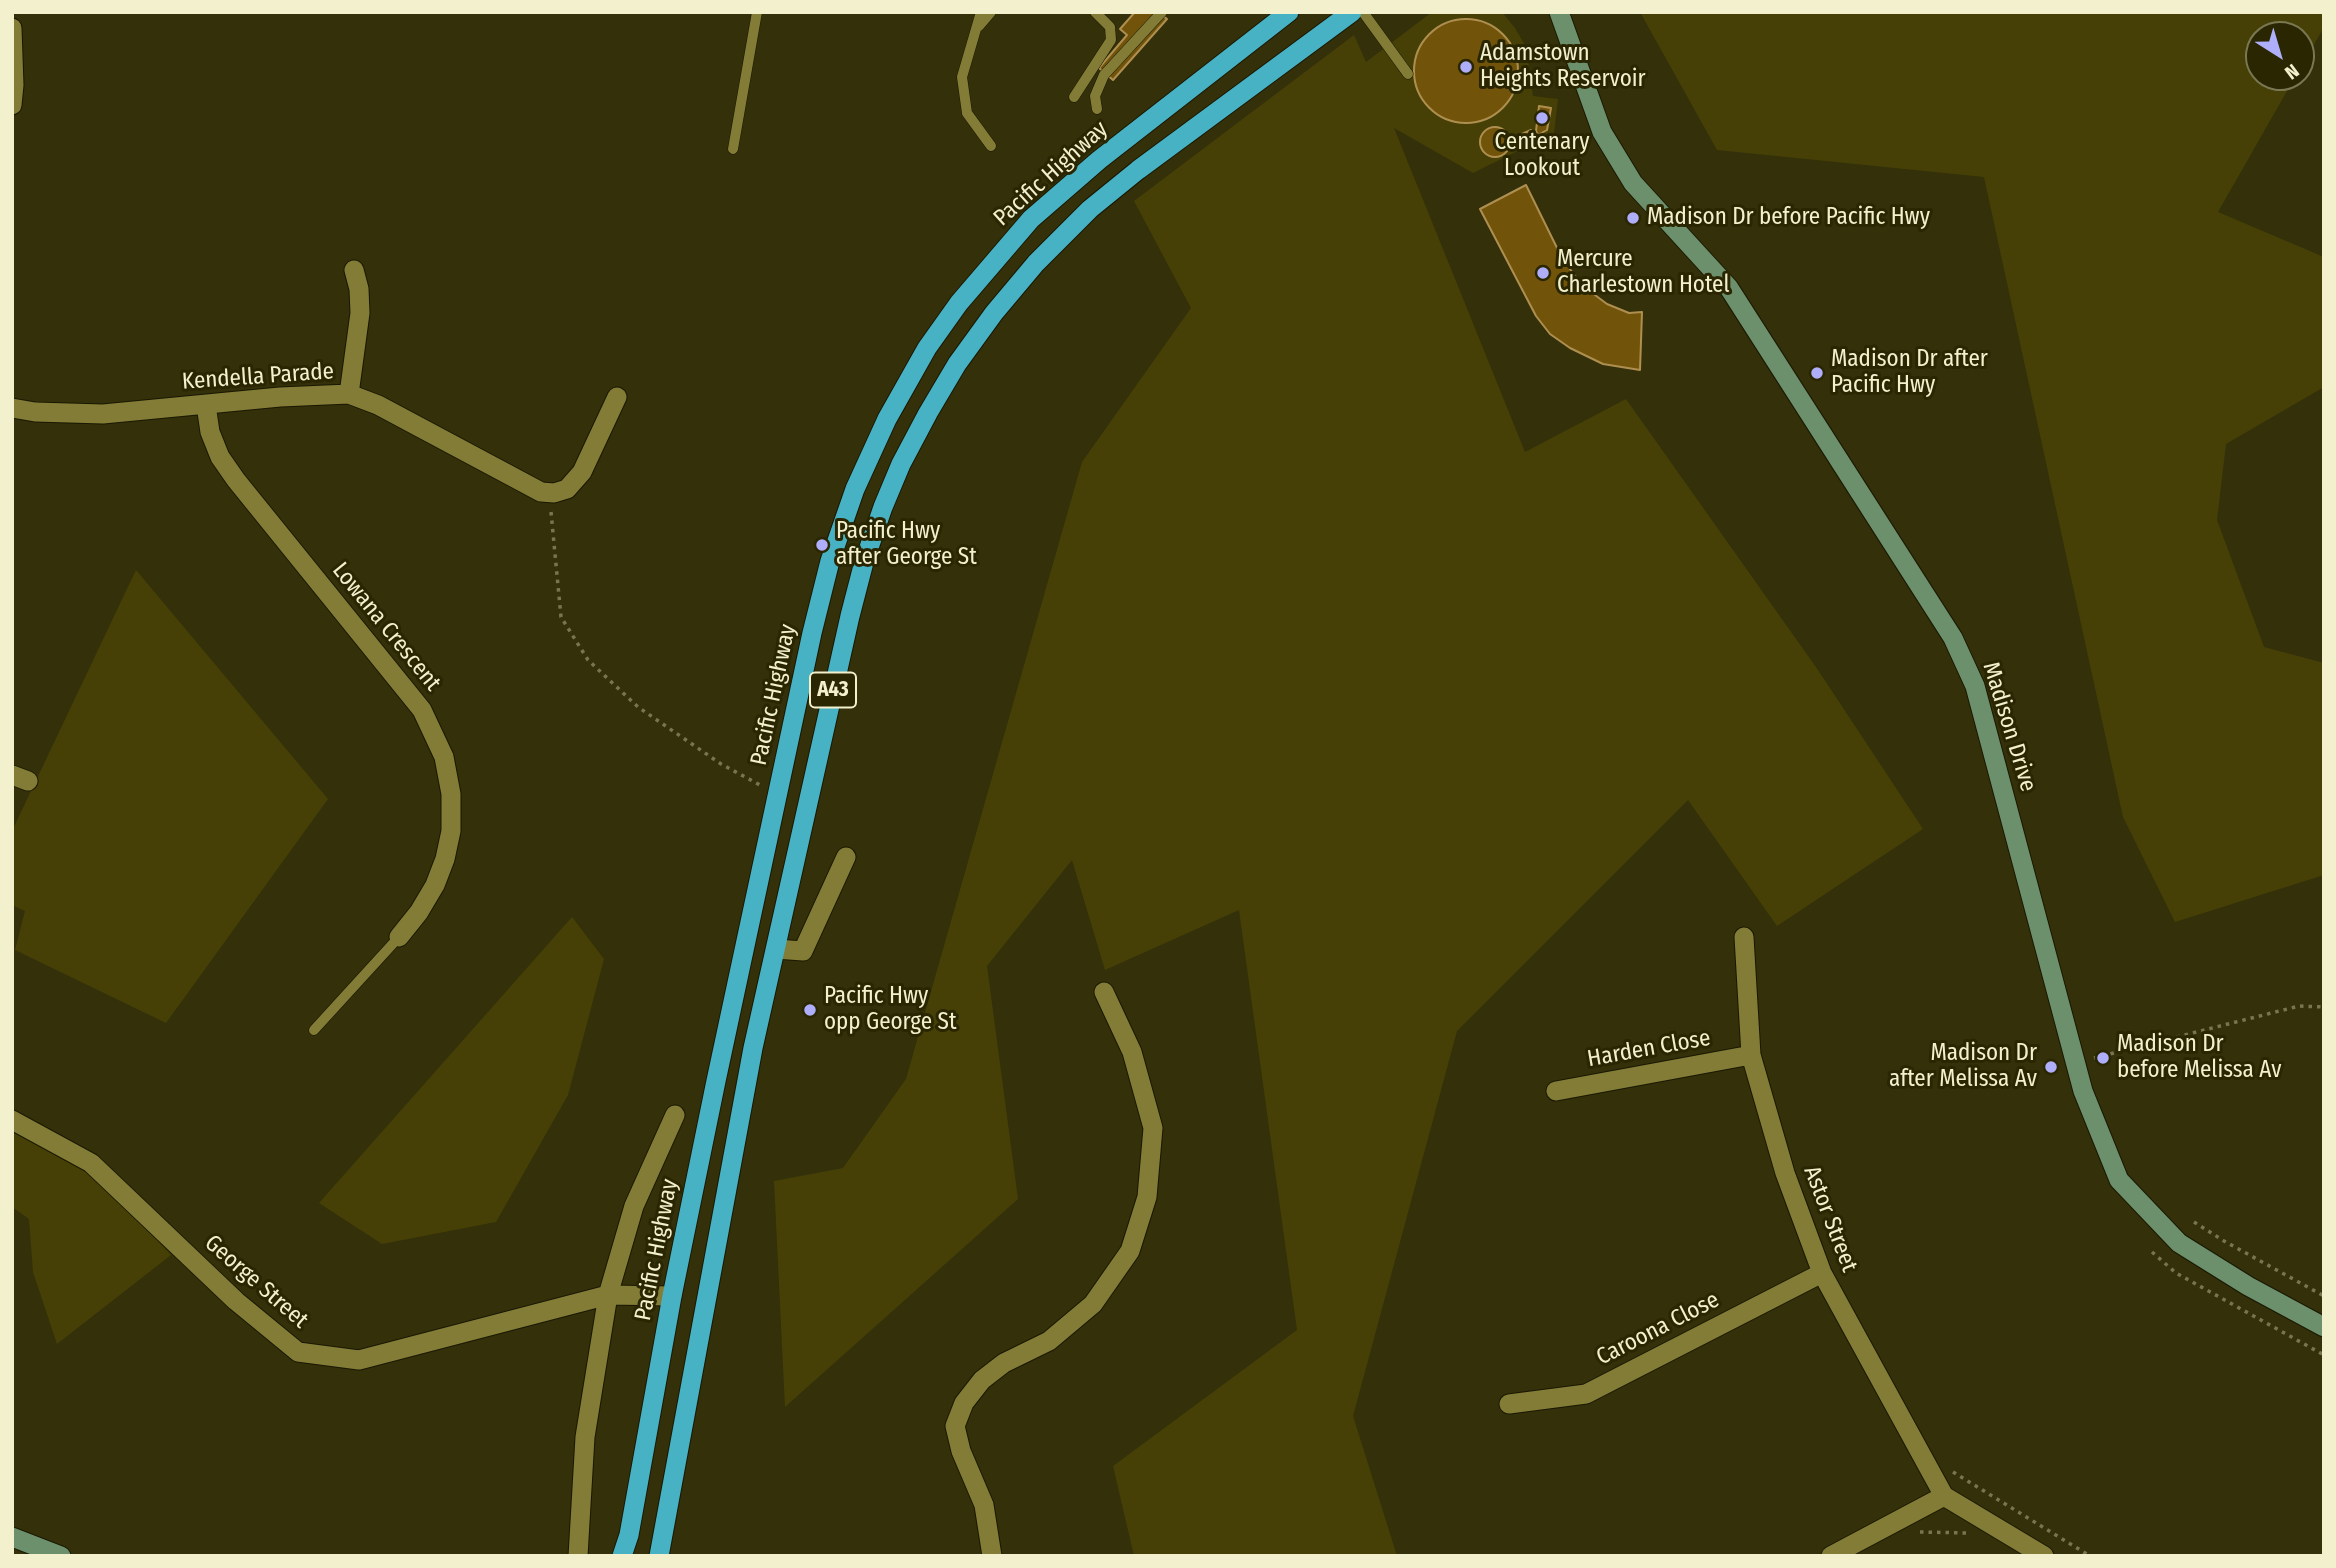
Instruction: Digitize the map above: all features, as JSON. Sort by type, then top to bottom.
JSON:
[{"type":"highway","name":"Pacific Highway","points":[[622,1556],[629,1535],[672,1296],[731,1008],[812,633],[830,561],[855,489],[887,419],[927,348],[967,293],[1031,219],[1099,160],[1289,12]]},
{"type":"highway","name":"A43","points":[[659,1556],[750,1062],[864,562],[901,464],[957,364],[994,313],[1028,273],[1090,209],[1138,170],[1352,12]]},
{"type":"main road","name":"Madison Drive","points":[[1559,12],[1602,132],[1633,183],[1729,288],[1953,638],[1975,686],[2082,1091],[2119,1180],[2179,1243],[2248,1286],[2324,1327]]},
{"type":"main road","points":[[12,1537],[61,1556]]},
{"type":"street","points":[[12,28],[15,85],[12,105]]},
{"type":"street","points":[[349,394],[360,313],[359,289],[354,270]]},
{"type":"street","name":"Kendella Parade","points":[[12,408],[35,412],[103,414],[280,397],[349,394],[378,405],[541,492],[559,491]]},
{"type":"street","points":[[559,491],[582,472],[617,397]]},
{"type":"street","name":"Lowana Crescent","points":[[206,405],[214,446],[228,469],[422,710],[444,758],[451,793],[451,831],[445,859],[435,885],[419,912],[399,937]]},
{"type":"street","points":[[776,948],[803,951],[846,857]]},
{"type":"street","name":"Astor Street","points":[[1744,936],[1751,1055],[1785,1173],[1822,1273],[1944,1496]]},
{"type":"street","points":[[992,1556],[984,1505],[961,1451],[955,1426],[964,1403],[982,1380],[1004,1363],[1049,1341],[1093,1304],[1130,1251],[1147,1197],[1153,1128],[1132,1052],[1104,992]]},
{"type":"street","name":"Harden Close","points":[[1556,1091],[1751,1055]]},
{"type":"street","name":"Pacific Highway","points":[[579,1556],[585,1437],[608,1295],[634,1206],[675,1115]]},
{"type":"street","name":"George Street","points":[[12,1120],[91,1163],[236,1301],[298,1352],[359,1360],[608,1295],[672,1296]]},
{"type":"street","name":"Caroona Close","points":[[1509,1405],[1586,1394],[1822,1273]]},
{"type":"street","points":[[1831,1556],[1944,1496],[2044,1556]]},
{"type":"lane","points":[[733,149],[757,12]]},
{"type":"lane","points":[[981,12],[962,77],[968,113],[991,146]]},
{"type":"lane","points":[[976,29],[991,12]]},
{"type":"lane","points":[[1074,97],[1111,40],[1111,27],[1095,12]]},
{"type":"lane","points":[[1097,109],[1095,96],[1104,75],[1163,12]]},
{"type":"lane","points":[[1363,12],[1408,74]]},
{"type":"lane","points":[[314,1030],[399,937]]},
{"type":"path","points":[[559,491],[561,617],[589,660],[638,707],[721,764],[778,794]]},
{"type":"path","points":[[2075,1064],[2299,1006],[2324,1007]]},
{"type":"path","points":[[2194,1222],[2324,1296]]},
{"type":"path","points":[[2152,1252],[2176,1273],[2324,1355]]},
{"type":"path","points":[[1951,1471],[2090,1556]]},
{"type":"path","points":[[1910,1537],[1922,1531],[1970,1533]]},
{"type":"shaded area","points":[[1432,12],[1502,12],[1526,47],[1533,96],[1558,99],[1554,133],[1473,173],[1394,128],[1525,452],[1626,399],[1818,670],[1923,829],[1777,926],[1688,800],[1457,1031],[1353,1416],[1397,1556],[1134,1556],[1113,1466],[1297,1330],[1239,910],[1105,970],[1072,860],[987,966],[1018,1199],[785,1407],[774,1181],[843,1168],[906,1079],[1082,462],[1191,308],[1134,201],[1354,35],[1366,62]]},
{"type":"shaded area","points":[[1640,12],[2324,12],[2324,27],[2315,43],[2315,21],[2245,21],[2245,91],[2287,91],[2218,212],[2324,257],[2324,387],[2226,444],[2217,520],[2264,647],[2324,663],[2324,875],[2175,922],[2123,817],[1984,177],[1717,150]]},
{"type":"shaded area","points":[[136,570],[328,799],[166,1023],[15,950],[25,911],[12,905],[12,831]]},
{"type":"shaded area","points":[[572,917],[604,959],[568,1095],[496,1222],[382,1244],[319,1203]]},
{"type":"shaded area","points":[[12,1131],[90,1168],[171,1255],[57,1344],[33,1272],[29,1219],[12,1207]]},
{"type":"building","points":[[1135,12],[1158,12],[1167,19],[1113,80],[1099,68],[1127,35],[1120,29]]},
{"type":"building","name":"Adamstown Heights Reservoir","points":[[1466,19],[1486,23],[1509,42],[1514,51],[1518,71],[1514,91],[1495,114],[1486,119],[1466,123],[1446,119],[1423,100],[1418,91],[1414,71],[1418,51],[1437,28],[1446,23]]},
{"type":"building","points":[[1539,106],[1551,108],[1547,130],[1538,135],[1536,131]]},
{"type":"building","points":[[1495,127],[1506,131],[1510,142],[1506,153],[1495,157],[1484,153],[1480,142],[1484,131]]},
{"type":"building","points":[[1531,130],[1540,141],[1528,147],[1522,134]]},
{"type":"building","name":"Mercure Charlestown Hotel","points":[[1526,185],[1563,260],[1583,286],[1607,304],[1629,313],[1642,312],[1640,370],[1603,364],[1570,348],[1550,334],[1536,316],[1480,209]]},
{"type":"place","name":"Adamstown Heights Reservoir","points":[[1466,67]]},
{"type":"place","name":"Centenary Lookout","points":[[1542,118]]},
{"type":"place","name":"Madison Dr before Pacific Hwy","points":[[1633,218]]},
{"type":"place","name":"Mercure Charlestown Hotel","points":[[1543,273]]},
{"type":"place","name":"Madison Dr after Pacific Hwy","points":[[1817,373]]},
{"type":"place","name":"Pacific Hwy after George St","points":[[822,545]]},
{"type":"place","name":"Pacific Hwy opp George St","points":[[810,1010]]},
{"type":"place","name":"Madison Dr before Melissa Av","points":[[2103,1058]]},
{"type":"place","name":"Madison Dr after Melissa Av","points":[[2051,1067]]}]
